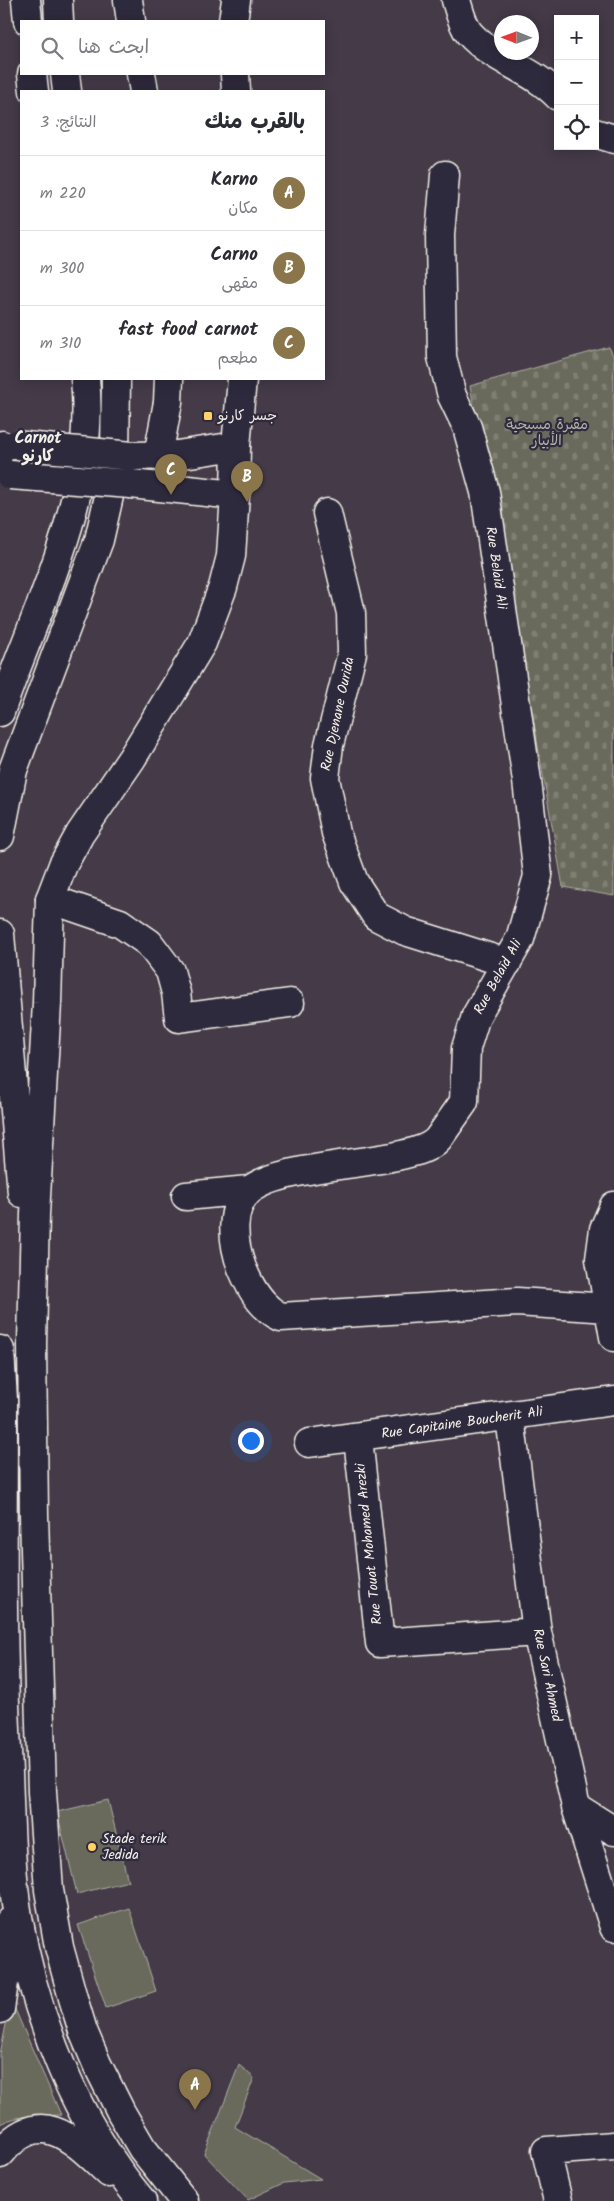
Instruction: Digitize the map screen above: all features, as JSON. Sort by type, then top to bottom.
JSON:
[{"type":"main road","points":[[26,0],[28,20]]},
{"type":"main road","points":[[58,0],[60,20]]},
{"type":"main road","points":[[128,0],[131,20]]},
{"type":"main road","points":[[233,20],[236,0]]},
{"type":"main road","points":[[456,0],[468,32],[496,56],[546,84],[554,92]]},
{"type":"main road","points":[[32,75],[34,90]]},
{"type":"main road","points":[[65,75],[67,90]]},
{"type":"main road","points":[[141,75],[144,90]]},
{"type":"main road","points":[[234,75],[236,90]]},
{"type":"main road","points":[[599,133],[614,139]]},
{"type":"main road","name":"Rue Belaïd Ali","points":[[445,175],[440,235],[442,357],[452,396],[467,427],[485,492],[527,781],[538,876],[520,939],[476,1016],[466,1048],[464,1102],[435,1143],[416,1152],[384,1160],[279,1176],[250,1190],[235,1210],[235,1229],[241,1265],[247,1279],[268,1311],[281,1316],[517,1302],[609,1308]]},
{"type":"main road","points":[[0,712],[55,568],[70,521],[83,449],[86,411],[84,380]]},
{"type":"main road","points":[[0,836],[13,770],[99,540],[109,496],[115,456],[116,380]]},
{"type":"main road","points":[[141,485],[145,456],[168,402],[169,380]]},
{"type":"main road","points":[[184,2201],[142,2148],[121,2112],[97,2064],[83,2031],[73,1998],[54,1918],[45,1851],[42,1792],[34,1515],[32,1344],[35,1214],[47,1003],[50,899],[63,865],[80,834],[132,758],[202,643],[223,587],[231,556],[236,446],[242,380]]},
{"type":"main road","points":[[4,457],[145,456],[200,453],[236,446]]},
{"type":"main road","points":[[145,456],[199,472],[235,495]]},
{"type":"main road","points":[[4,457],[141,485],[235,495]]},
{"type":"main road","name":"Rue Djenane Ourida","points":[[327,513],[351,613],[352,653],[328,745],[325,778],[336,833],[354,882],[376,916],[405,932],[507,963]]},
{"type":"main road","points":[[50,899],[120,923],[149,943],[170,971],[176,993],[179,1018],[290,1003]]},
{"type":"main road","points":[[0,934],[22,1196],[32,1344]]},
{"type":"main road","points":[[186,1196],[250,1190]]},
{"type":"main road","points":[[614,1206],[604,1229],[600,1260],[614,1336]]},
{"type":"main road","points":[[0,1350],[8,1956],[0,2009]]},
{"type":"main road","name":"Rue Capitaine Boucherit Ali","points":[[309,1443],[358,1438],[614,1401]]},
{"type":"main road","name":"Rue Sari Ahmed","points":[[510,1417],[537,1632],[576,1807],[614,1927]]},
{"type":"main road","name":"Rue Touat Mohamed Arezki","points":[[358,1438],[380,1643],[537,1632]]},
{"type":"main road","points":[[576,1807],[614,1831]]},
{"type":"main road","points":[[6,1835],[18,1917],[30,1972],[49,2033],[85,2115],[114,2163],[141,2201]]},
{"type":"main road","points":[[0,2154],[16,2138],[26,2132],[37,2129],[58,2132],[68,2136],[77,2143],[141,2201]]},
{"type":"main road","points":[[558,2201],[546,2152],[614,2146]]},
{"type":"green space","name":"مقبرة مسيحية الأبيار","points":[[609,347],[614,357],[614,896],[563,887],[526,679],[470,386]]},
{"type":"green space","name":"Stade terik Jedida","points":[[108,1800],[128,1881],[77,1894],[57,1812]]},
{"type":"green space","points":[[129,1908],[156,1991],[106,2008],[78,1925]]},
{"type":"green space","points":[[11,2000],[61,2115],[22,2117],[0,2124],[0,2054]]},
{"type":"green space","points":[[239,2065],[254,2078],[235,2127],[321,2179],[284,2183],[248,2200],[204,2154]]},
{"type":"place","name":"جسر كارنو","points":[[208,416]]},
{"type":"place","name":"fast food carnot","points":[[171,495]]},
{"type":"place","name":"Carno","points":[[247,502]]},
{"type":"place","name":"Stade terik Jedida","points":[[92,1847]]},
{"type":"place","name":"Karno","points":[[195,2110]]},
{"type":"district","name":"Carnot كارنو","points":[[38,447]]}]
